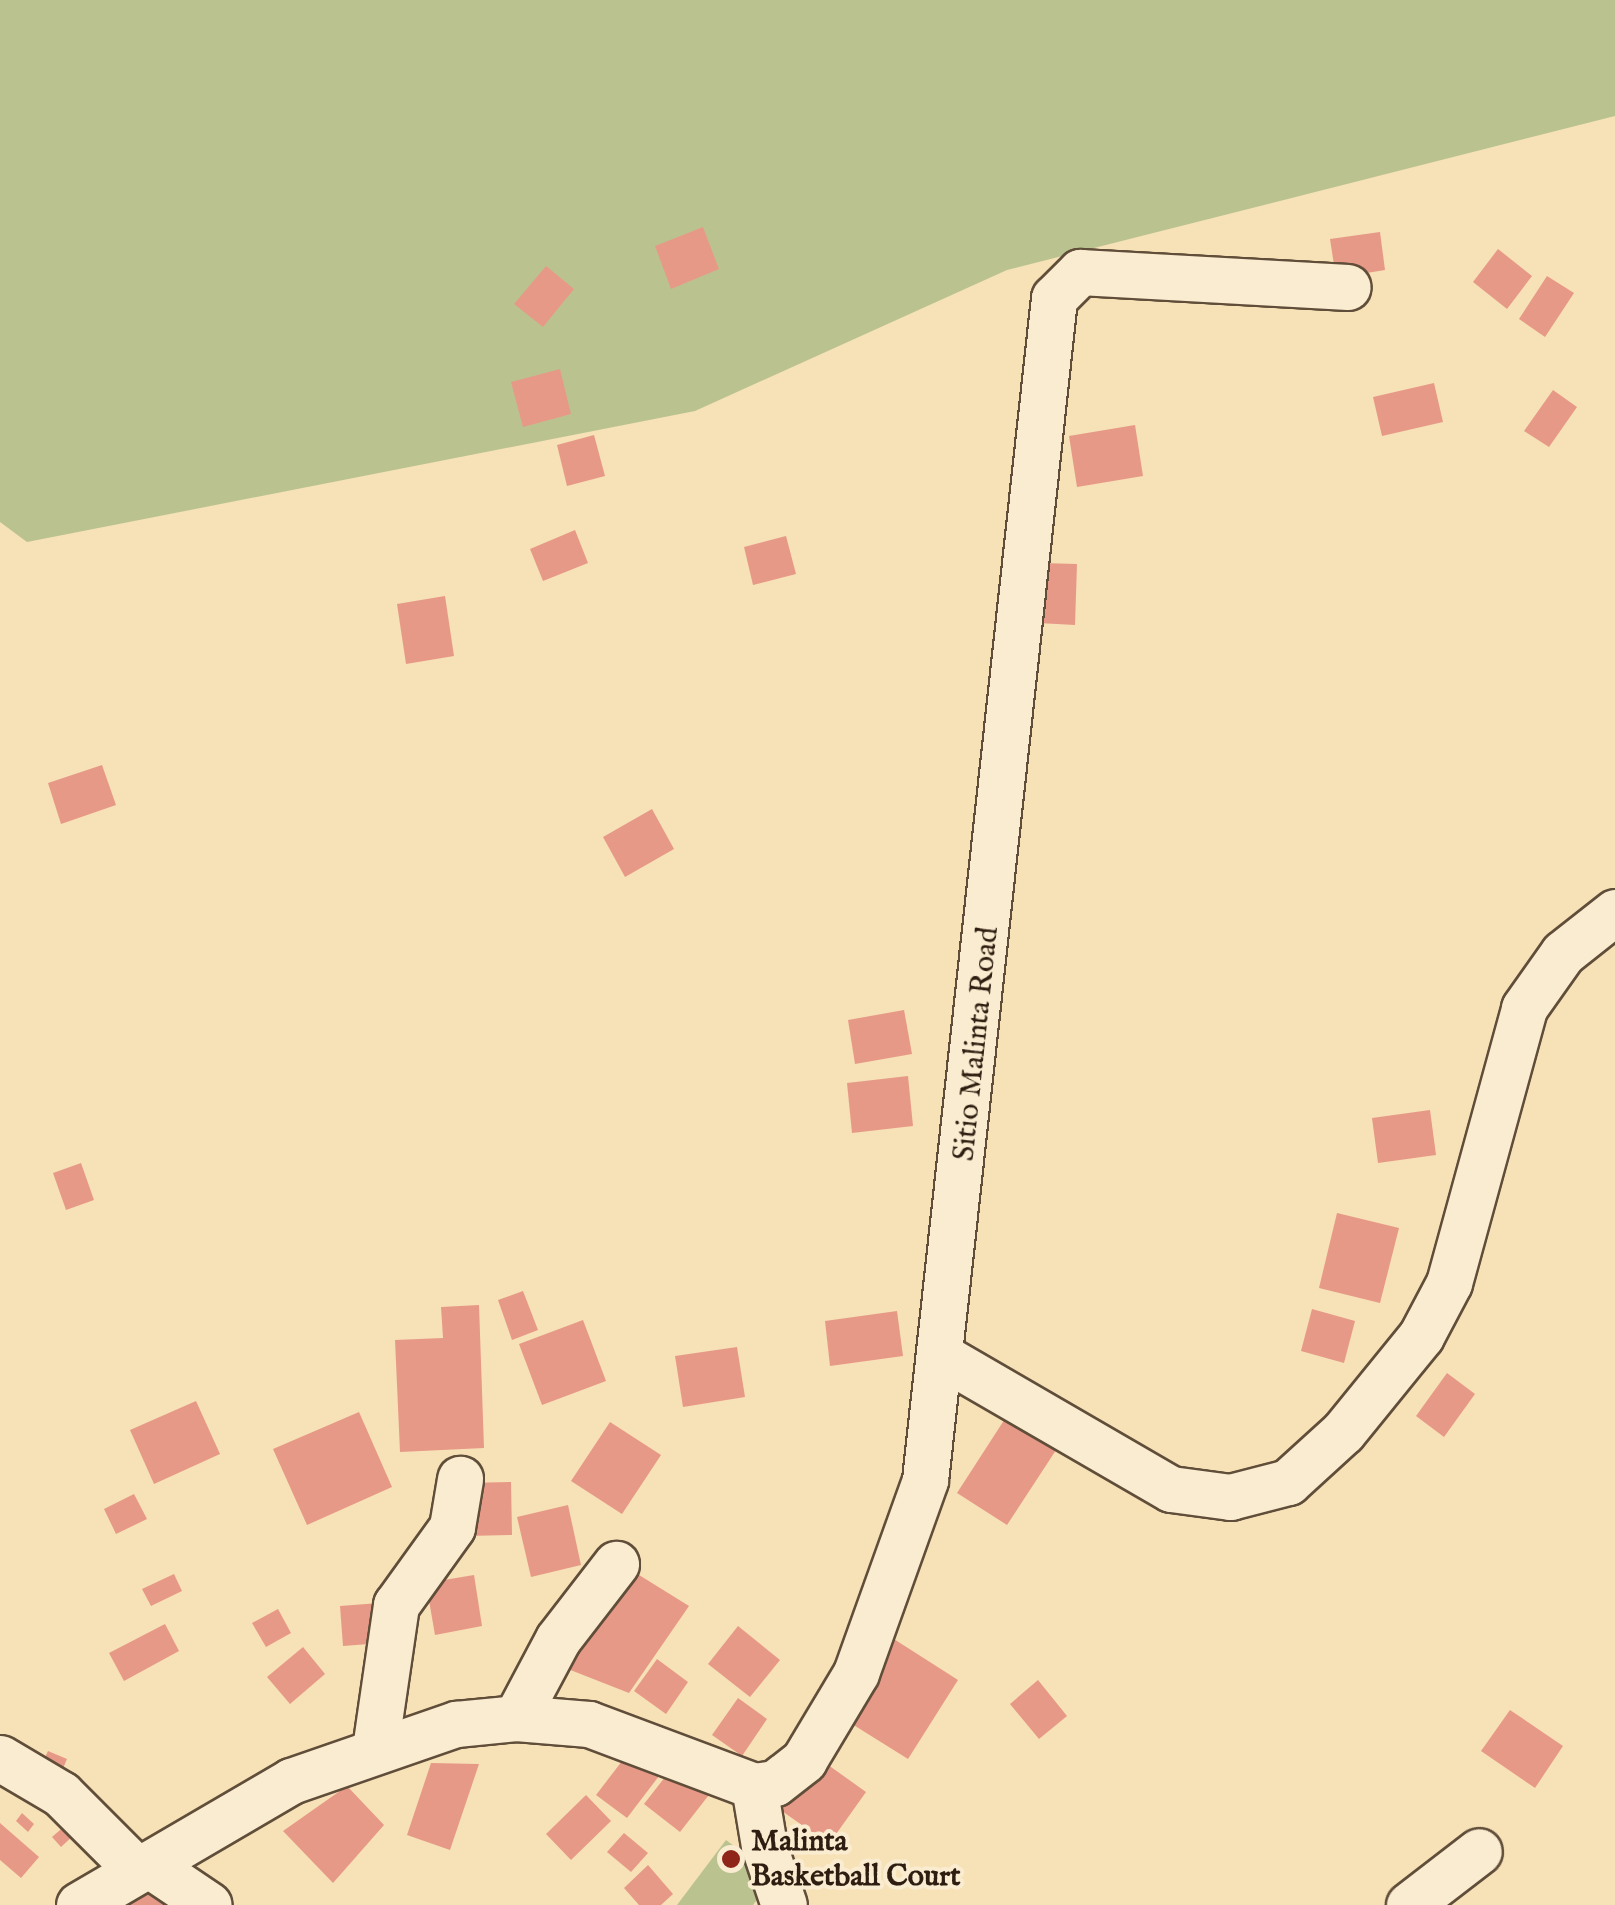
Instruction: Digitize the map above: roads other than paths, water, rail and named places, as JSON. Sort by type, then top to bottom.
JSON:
[{"type":"street","name":"Sitio Malinta Road","points":[[754,1786],[775,1782],[804,1760],[856,1673],[925,1480],[943,1358],[1054,298],[1080,272],[1348,287]]},
{"type":"street","points":[[943,1358],[1171,1488],[1230,1497],[1288,1482],[1343,1432],[1420,1336],[1450,1283],[1524,1008],[1563,953],[1615,912]]},
{"type":"street","points":[[375,1748],[396,1605],[452,1527],[460,1479]]},
{"type":"street","points":[[516,1718],[558,1639],[616,1564]]},
{"type":"street","points":[[80,1905],[291,1781],[375,1748],[456,1724],[516,1718],[620,1731],[754,1786],[764,1846],[784,1905]]},
{"type":"street","points":[[0,1758],[61,1794],[143,1867],[209,1905]]},
{"type":"street","points":[[1409,1905],[1478,1851]]},
{"type":"place","name":"Malinta Basketball Court","points":[[731,1859]]}]
